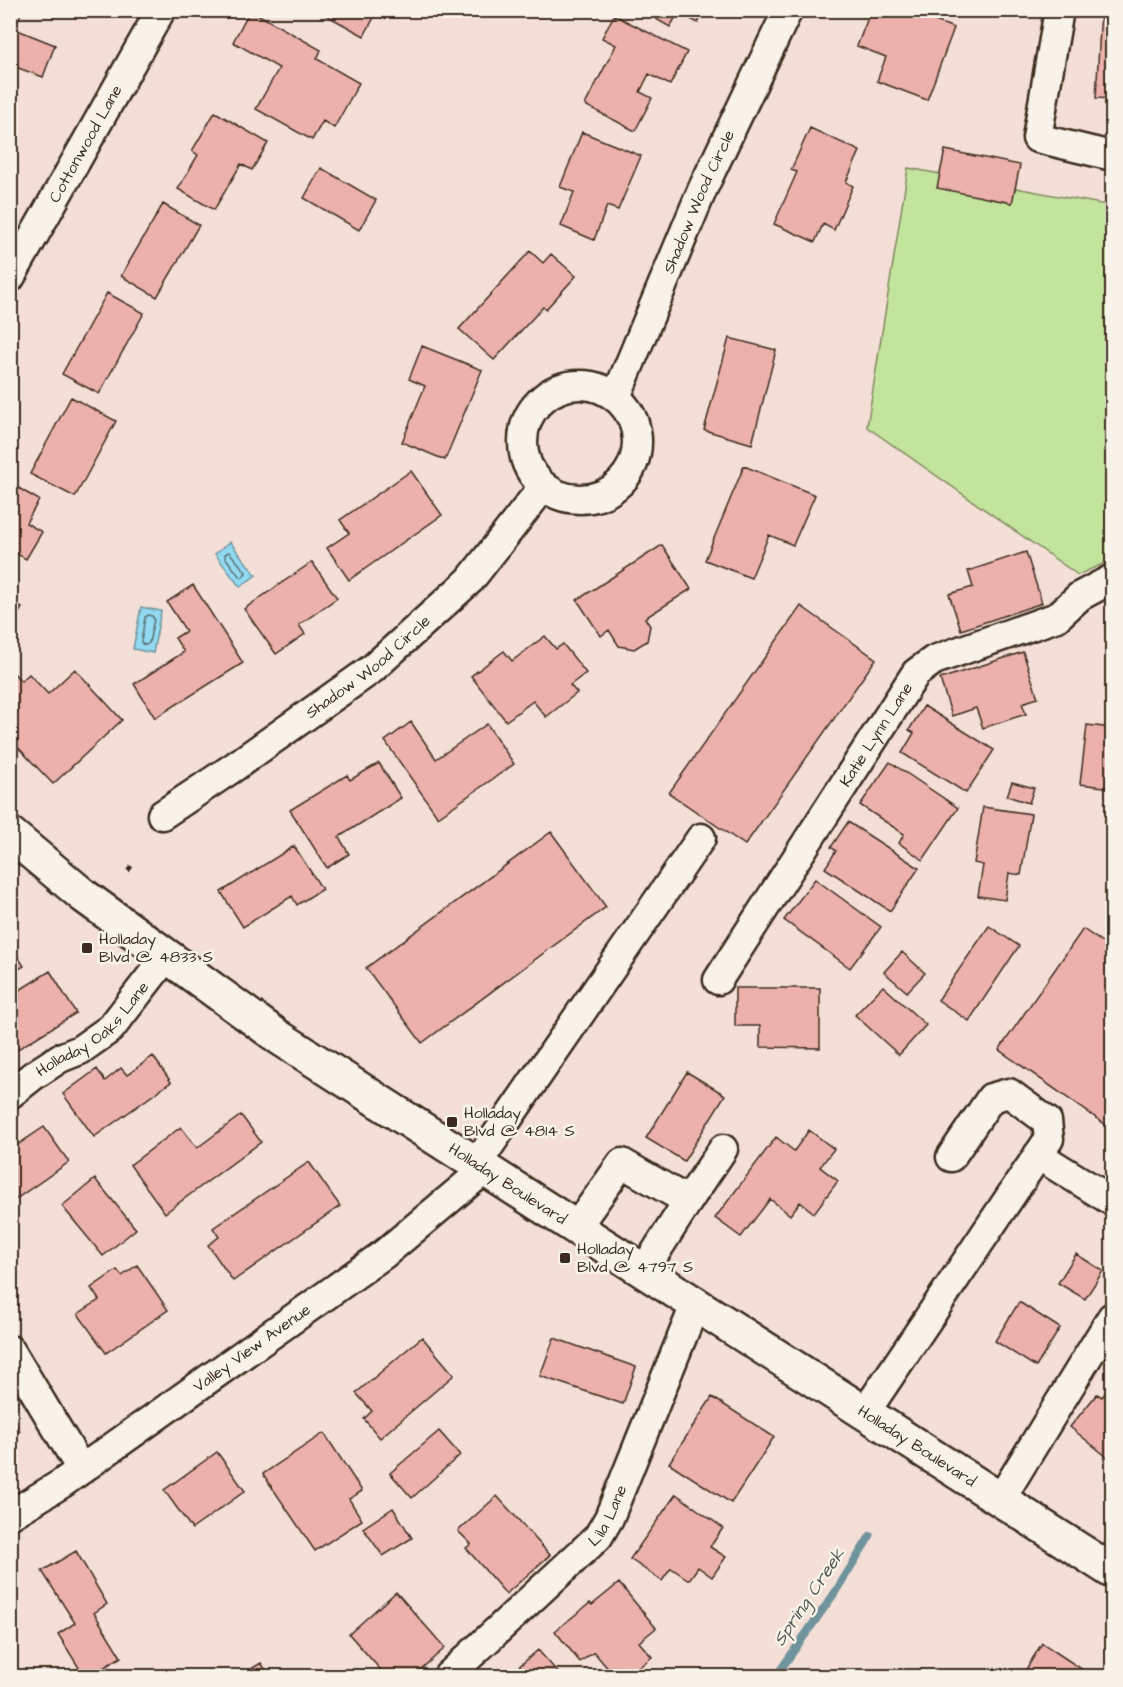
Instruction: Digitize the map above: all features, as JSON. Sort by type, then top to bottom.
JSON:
[{"type":"main road","name":"Holladay Boulevard","points":[[10,834],[84,896],[280,1038],[864,1414],[1113,1571]]},
{"type":"street","name":"Cottonwood Lane","points":[[10,278],[161,10]]},
{"type":"street","name":"Shadow Wood Circle","points":[[616,397],[703,188],[788,10]]},
{"type":"street","points":[[1059,10],[1037,138],[1113,156]]},
{"type":"street","points":[[574,384],[596,386],[616,397],[631,414],[637,436],[635,458],[625,478],[607,493],[585,499],[563,497],[543,487],[529,469],[522,448],[524,425],[535,405],[552,391],[574,384]]},
{"type":"street","name":"Shadow Wood Circle","points":[[162,815],[243,761],[372,669],[470,580],[543,487]]},
{"type":"street","name":"Katie Lynn Lane","points":[[718,980],[916,674],[934,660],[1057,617],[1080,596],[1113,579]]},
{"type":"street","name":"Valley View Avenue","points":[[10,1515],[81,1469],[384,1254],[480,1168],[701,838]]},
{"type":"street","name":"Holladay Oaks Lane","points":[[10,1094],[60,1058],[80,1050],[111,1028],[166,957]]},
{"type":"street","points":[[864,1414],[1049,1139],[1047,1121],[1009,1093],[991,1098],[951,1156]]},
{"type":"street","points":[[643,1272],[687,1201],[723,1149]]},
{"type":"street","points":[[1038,1155],[1113,1201]]},
{"type":"street","points":[[575,1229],[622,1163],[687,1201]]},
{"type":"street","name":"Lila Lane","points":[[448,1677],[598,1537],[609,1518],[695,1305]]},
{"type":"street","points":[[1000,1500],[1113,1317]]},
{"type":"street","points":[[10,1350],[81,1469]]},
{"type":"path","points":[[128,871],[133,864]]},
{"type":"green space","points":[[908,168],[1112,206],[1112,560],[1078,575],[867,427]]},
{"type":"water","points":[[230,542],[256,575],[240,587],[215,554]]},
{"type":"water","points":[[141,607],[161,611],[153,653],[133,649]]},
{"type":"building","points":[[10,10],[22,10],[15,29],[55,45],[43,77],[10,65]]},
{"type":"building","points":[[250,10],[321,50],[317,59],[359,83],[334,128],[323,121],[312,140],[256,109],[279,68],[233,42]]},
{"type":"building","points":[[317,10],[378,10],[364,36]]},
{"type":"building","points":[[660,10],[668,10],[677,15],[670,27],[656,19]]},
{"type":"building","points":[[674,10],[705,10],[698,23]]},
{"type":"building","points":[[871,10],[906,10],[954,28],[927,100],[877,81],[886,57],[857,46]]},
{"type":"building","points":[[1101,10],[1112,10],[1112,99],[1096,98]]},
{"type":"building","points":[[614,15],[687,52],[670,85],[649,74],[640,92],[652,98],[635,131],[585,105],[616,45],[602,38]]},
{"type":"building","points":[[10,92],[18,95],[10,110]]},
{"type":"building","points":[[215,112],[268,143],[252,170],[241,164],[214,210],[178,189],[198,155],[192,151]]},
{"type":"building","points":[[810,128],[860,151],[846,182],[853,186],[834,230],[823,224],[815,242],[774,224],[797,172],[791,170]]},
{"type":"building","points":[[582,132],[641,156],[618,210],[607,206],[594,240],[561,226],[574,192],[560,187]]},
{"type":"building","points":[[945,150],[1020,165],[1012,203],[937,188]]},
{"type":"building","points":[[321,168],[376,200],[359,230],[304,198]]},
{"type":"building","points":[[163,204],[199,225],[157,297],[121,276]]},
{"type":"building","points":[[530,251],[543,263],[551,254],[576,276],[546,309],[543,307],[494,360],[459,329]]},
{"type":"building","points":[[107,293],[144,313],[99,394],[62,374]]},
{"type":"building","points":[[729,338],[776,350],[752,444],[704,430]]},
{"type":"building","points":[[422,346],[482,370],[445,460],[402,442],[425,386],[409,379]]},
{"type":"building","points":[[71,397],[116,421],[75,497],[30,474]]},
{"type":"building","points":[[744,466],[815,495],[793,545],[769,535],[751,578],[705,560]]},
{"type":"building","points":[[411,471],[442,515],[349,580],[327,548],[349,533],[340,520]]},
{"type":"building","points":[[10,483],[39,500],[26,523],[42,532],[26,559],[14,552],[10,559]]},
{"type":"building","points":[[662,545],[691,589],[645,618],[650,626],[647,641],[634,649],[619,646],[609,630],[601,636],[577,600]]},
{"type":"building","points":[[1026,552],[1042,603],[961,630],[949,594],[973,587],[968,571]]},
{"type":"building","points":[[312,562],[337,598],[299,625],[305,634],[276,654],[244,609]]},
{"type":"building","points":[[193,585],[243,663],[155,718],[134,684],[184,652],[175,638],[186,631],[167,602]]},
{"type":"building","points":[[10,600],[22,608],[10,627]]},
{"type":"building","points":[[801,606],[876,659],[745,845],[669,793]]},
{"type":"building","points":[[545,636],[556,649],[563,644],[586,673],[570,685],[577,693],[546,717],[533,701],[506,721],[471,676],[504,651],[512,661]]},
{"type":"building","points":[[1023,652],[1038,698],[1022,703],[1026,714],[983,728],[976,708],[952,716],[940,679]]},
{"type":"building","points":[[10,669],[21,681],[29,674],[48,694],[75,669],[122,720],[53,784],[10,739]]},
{"type":"building","points":[[924,706],[994,750],[966,793],[902,753],[914,733],[909,730]]},
{"type":"building","points":[[411,722],[436,759],[487,724],[514,764],[438,817],[385,741]]},
{"type":"building","points":[[1087,725],[1112,728],[1112,788],[1080,784]]},
{"type":"building","points":[[890,762],[958,808],[923,860],[899,843],[904,834],[860,805]]},
{"type":"building","points":[[379,763],[401,798],[339,837],[349,854],[327,868],[290,810],[347,775],[350,780]]},
{"type":"building","points":[[1012,782],[1034,788],[1029,803],[1007,796]]},
{"type":"building","points":[[983,807],[1031,814],[1021,875],[1009,873],[1005,900],[978,896],[983,865],[974,863]]},
{"type":"building","points":[[848,822],[919,868],[890,911],[825,868],[836,851],[831,847]]},
{"type":"building","points":[[551,832],[606,907],[422,1043],[366,968]]},
{"type":"building","points":[[294,846],[322,889],[297,905],[292,896],[243,927],[221,892]]},
{"type":"building","points":[[815,879],[881,927],[850,968],[784,920]]},
{"type":"building","points":[[989,926],[1019,946],[969,1021],[938,1000]]},
{"type":"building","points":[[1083,929],[1112,949],[1112,1129],[999,1050]]},
{"type":"building","points":[[10,945],[24,966],[10,974]]},
{"type":"building","points":[[902,952],[925,973],[907,992],[884,972]]},
{"type":"building","points":[[50,971],[76,1013],[10,1054],[10,996]]},
{"type":"building","points":[[883,986],[926,1025],[899,1055],[855,1015]]},
{"type":"building","points":[[735,988],[820,988],[820,1048],[760,1047],[760,1026],[735,1026]]},
{"type":"building","points":[[153,1056],[171,1082],[94,1137],[63,1094],[97,1069],[105,1081],[121,1068],[127,1075]]},
{"type":"building","points":[[687,1072],[725,1095],[684,1161],[646,1138]]},
{"type":"building","points":[[241,1115],[261,1142],[165,1213],[130,1165],[181,1127],[197,1148]]},
{"type":"building","points":[[44,1127],[69,1162],[10,1203],[10,1150]]},
{"type":"building","points":[[809,1130],[834,1149],[820,1167],[838,1181],[814,1213],[800,1202],[790,1215],[770,1199],[741,1237],[715,1218],[776,1137],[794,1151]]},
{"type":"building","points":[[309,1162],[340,1206],[233,1281],[208,1245],[219,1237],[213,1228]]},
{"type":"building","points":[[95,1179],[136,1229],[103,1256],[62,1206]]},
{"type":"building","points":[[1076,1254],[1103,1271],[1085,1299],[1058,1283]]},
{"type":"building","points":[[137,1265],[168,1310],[106,1353],[78,1314],[99,1300],[91,1288],[117,1270],[122,1276]]},
{"type":"building","points":[[1019,1302],[1060,1328],[1036,1367],[995,1341]]},
{"type":"building","points":[[422,1337],[454,1375],[380,1438],[364,1419],[372,1411],[356,1393]]},
{"type":"building","points":[[554,1338],[636,1367],[623,1404],[540,1376]]},
{"type":"building","points":[[1112,1384],[1112,1461],[1070,1427],[1097,1394],[1102,1397]]},
{"type":"building","points":[[712,1397],[774,1437],[731,1503],[669,1463]]},
{"type":"building","points":[[10,1416],[20,1431],[10,1437]]},
{"type":"building","points":[[439,1431],[460,1455],[412,1498],[390,1473]]},
{"type":"building","points":[[324,1433],[362,1491],[349,1499],[362,1520],[315,1551],[263,1474]]},
{"type":"building","points":[[217,1452],[245,1491],[192,1529],[164,1490]]},
{"type":"building","points":[[676,1494],[723,1528],[710,1547],[726,1557],[712,1577],[698,1567],[689,1580],[671,1568],[662,1581],[630,1559]]},
{"type":"building","points":[[497,1496],[550,1555],[506,1594],[466,1548],[471,1544],[458,1531]]},
{"type":"building","points":[[393,1508],[412,1538],[383,1556],[363,1528]]},
{"type":"building","points":[[76,1551],[107,1604],[94,1613],[121,1657],[90,1676],[84,1676],[58,1634],[75,1623],[42,1571]]},
{"type":"building","points":[[619,1583],[656,1628],[639,1642],[652,1657],[628,1676],[614,1676],[594,1652],[580,1662],[555,1631]]},
{"type":"building","points":[[396,1592],[445,1648],[413,1676],[386,1676],[349,1634]]},
{"type":"building","points":[[1042,1643],[1092,1676],[1022,1676]]},
{"type":"building","points":[[538,1650],[561,1676],[508,1676]]},
{"type":"building","points":[[261,1663],[270,1676],[239,1676]]},
{"type":"waterway","name":"Spring Creek","points":[[776,1676],[834,1594],[870,1536]]},
{"type":"place","name":"Holladay Blvd @ 4833 S","points":[[87,948]]},
{"type":"place","name":"Holladay Blvd @ 4814 S","points":[[452,1122]]},
{"type":"place","name":"Holladay Blvd @ 4797 S","points":[[565,1258]]}]
